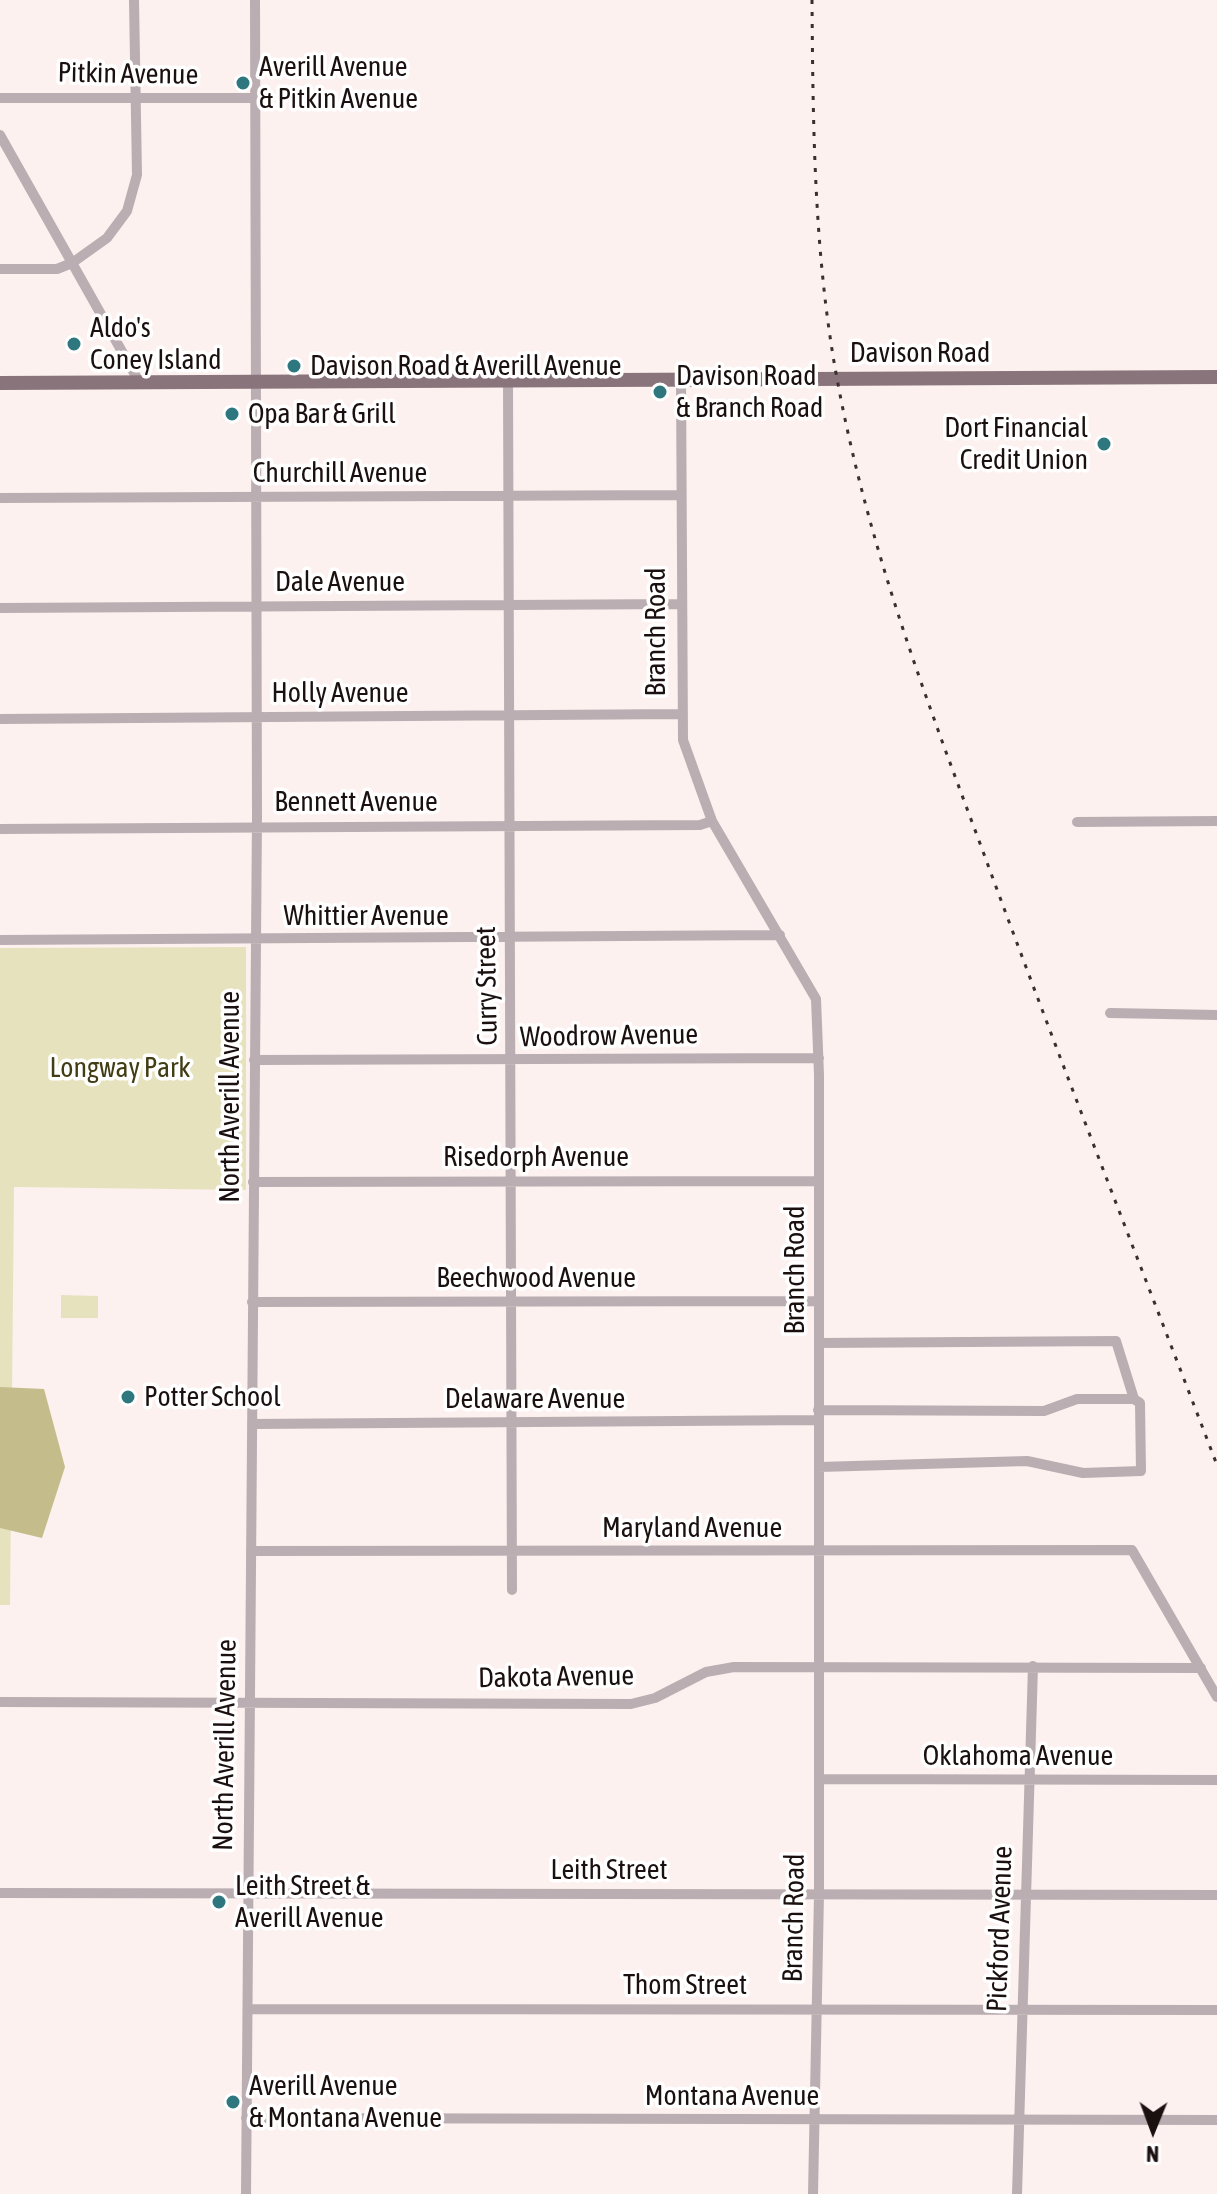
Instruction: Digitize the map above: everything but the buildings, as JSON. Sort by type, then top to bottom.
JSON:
[{"type":"main road","name":"Davison Road","points":[[0,383],[1217,377]]},
{"type":"street","points":[[0,269],[57,269],[72,263],[107,238],[127,211],[137,175],[134,0]]},
{"type":"street","name":"North Averill Avenue","points":[[246,2194],[257,827],[255,0]]},
{"type":"street","name":"Pitkin Avenue","points":[[0,98],[255,98]]},
{"type":"street","points":[[0,135],[138,380]]},
{"type":"street","name":"Branch Road","points":[[681,380],[683,740],[712,821],[816,999],[819,1058],[819,1894],[813,2194]]},
{"type":"street","name":"Curry Street","points":[[508,381],[512,1590]]},
{"type":"street","name":"Churchill Avenue","points":[[0,498],[680,495]]},
{"type":"street","name":"Dale Avenue","points":[[0,608],[680,604]]},
{"type":"street","name":"Holly Avenue","points":[[0,719],[681,714]]},
{"type":"street","name":"Bennett Avenue","points":[[0,829],[700,825],[712,821]]},
{"type":"street","points":[[1077,822],[1217,821]]},
{"type":"street","name":"Whittier Avenue","points":[[0,940],[780,935]]},
{"type":"street","points":[[1110,1013],[1217,1015]]},
{"type":"street","name":"Woodrow Avenue","points":[[254,1060],[819,1058]]},
{"type":"street","name":"Risedorph Avenue","points":[[253,1182],[819,1181]]},
{"type":"street","name":"Beechwood Avenue","points":[[252,1302],[819,1301]]},
{"type":"street","points":[[819,1343],[1116,1341],[1134,1399],[1140,1403],[1141,1471],[1083,1473],[1027,1461],[819,1467]]},
{"type":"street","name":"Delaware Avenue","points":[[252,1424],[513,1423],[1044,1411],[1077,1399],[1134,1399]]},
{"type":"street","name":"Maryland Avenue","points":[[251,1551],[819,1553],[1132,1550],[1201,1668]]},
{"type":"street","name":"Pickford Avenue","points":[[1017,2194],[1033,1666]]},
{"type":"street","name":"Dakota Avenue","points":[[0,1702],[631,1704],[655,1698],[706,1672],[734,1667],[1201,1668]]},
{"type":"street","points":[[1201,1668],[1217,1697]]},
{"type":"street","name":"Oklahoma Avenue","points":[[819,1779],[1217,1780]]},
{"type":"street","name":"Leith Street","points":[[0,1893],[1217,1895]]},
{"type":"street","name":"Thom Street","points":[[248,2009],[1217,2010]]},
{"type":"street","name":"Montana Avenue","points":[[246,2118],[1217,2120]]},
{"type":"green space","name":"Longway Park","points":[[246,947],[246,1190],[14,1187],[10,1605],[0,1605],[0,948]]},
{"type":"green space","points":[[61,1295],[98,1296],[98,1318],[61,1318]]},
{"type":"shaded area","points":[[0,1387],[44,1389],[65,1467],[42,1538],[0,1528]]},
{"type":"railway","points":[[812,0],[814,145],[824,289],[850,444],[881,560],[939,732],[1217,1465]]},
{"type":"place","name":"Averill Avenue & Pitkin Avenue","points":[[243,83]]},
{"type":"place","name":"Aldo's Coney Island","points":[[74,344]]},
{"type":"place","name":"Davison Road & Averill Avenue","points":[[294,366]]},
{"type":"place","name":"Davison Road & Branch Road","points":[[660,392]]},
{"type":"place","name":"Opa Bar & Grill","points":[[232,414]]},
{"type":"place","name":"Dort Financial Credit Union","points":[[1104,444]]},
{"type":"place","name":"Potter School","points":[[128,1397]]},
{"type":"place","name":"Leith Street & Averill Avenue","points":[[219,1902]]},
{"type":"place","name":"Averill Avenue & Montana Avenue","points":[[233,2102]]}]
